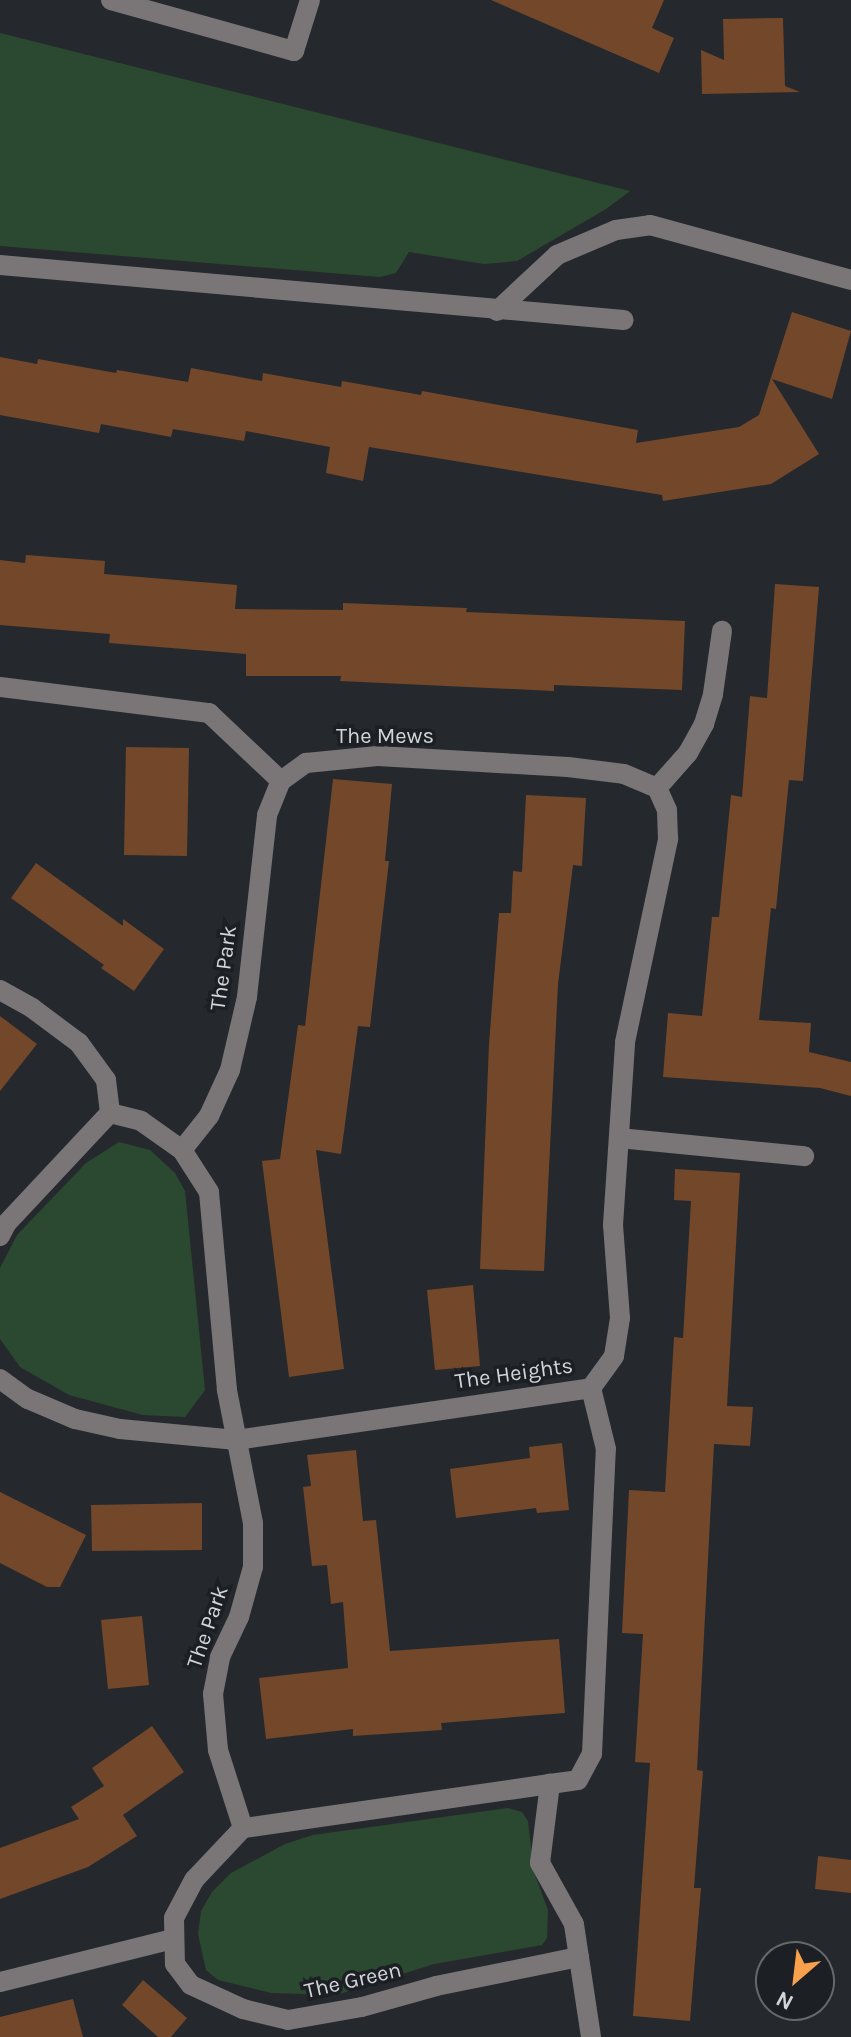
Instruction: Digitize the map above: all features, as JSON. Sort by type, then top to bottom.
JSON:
[{"type":"street","points":[[111,0],[294,51],[310,0]]},
{"type":"street","points":[[497,311],[557,255],[616,230],[650,225],[851,280]]},
{"type":"street","points":[[0,265],[624,320]]},
{"type":"street","points":[[657,788],[688,753],[704,724],[713,694],[722,631]]},
{"type":"street","points":[[0,687],[209,713],[281,781]]},
{"type":"street","name":"The Mews","points":[[281,781],[306,763],[378,756],[568,767],[624,774],[657,788]]},
{"type":"street","name":"The Park","points":[[182,1150],[209,1116],[230,1070],[247,997],[267,815],[281,781]]},
{"type":"street","name":"The Heights","points":[[236,1440],[591,1388],[614,1356],[620,1318],[613,1225],[625,1042],[668,839],[667,810],[657,788]]},
{"type":"street","points":[[0,990],[32,1008],[79,1043],[106,1080],[110,1113],[6,1224],[0,1236]]},
{"type":"street","name":"The Park","points":[[110,1113],[141,1121],[182,1150],[209,1192],[227,1390],[253,1523],[253,1567],[239,1617],[220,1657],[213,1694],[218,1750],[243,1828]]},
{"type":"street","points":[[619,1138],[804,1156]]},
{"type":"street","points":[[0,1379],[28,1399],[75,1419],[120,1429],[236,1440]]},
{"type":"street","points":[[0,1982],[172,1939],[174,1918],[194,1880],[243,1828],[578,1780],[592,1754],[606,1449],[591,1388]]},
{"type":"street","points":[[550,1784],[540,1863],[574,1924],[591,2037]]},
{"type":"street","name":"The Green","points":[[172,1939],[175,1964],[191,1985],[290,2028],[436,1986],[579,1957]]},
{"type":"green space","points":[[0,33],[630,191],[606,209],[517,261],[484,264],[409,252],[396,273],[380,277],[0,246]]},
{"type":"green space","points":[[119,1142],[150,1150],[175,1173],[185,1191],[205,1390],[185,1417],[143,1415],[69,1395],[20,1367],[0,1339],[0,1268],[17,1235],[86,1163]]},
{"type":"green space","points":[[508,1808],[522,1812],[528,1821],[534,1872],[548,1910],[547,1938],[542,1945],[434,1964],[336,1995],[271,1993],[218,1980],[206,1970],[198,1934],[201,1911],[212,1892],[231,1873],[285,1844],[313,1835]]},
{"type":"building","points":[[491,0],[664,0],[652,28],[674,38],[659,73]]},
{"type":"building","points":[[783,18],[785,86],[800,92],[702,94],[701,50],[724,60],[723,19]]},
{"type":"building","points":[[792,312],[851,331],[832,399],[772,379],[819,454],[771,484],[663,501],[662,495],[369,447],[363,481],[326,473],[330,447],[246,431],[244,441],[173,429],[171,437],[101,424],[99,433],[0,415],[0,357],[37,364],[38,359],[188,382],[191,368],[262,381],[263,373],[341,387],[342,381],[421,395],[422,391],[638,430],[636,443],[739,427],[759,415]]},
{"type":"building","points":[[26,555],[105,561],[104,574],[237,585],[235,609],[343,610],[343,603],[467,608],[466,612],[685,621],[682,690],[554,685],[554,691],[340,681],[341,676],[246,676],[246,654],[109,643],[110,634],[0,625],[0,560],[25,563]]},
{"type":"building","points":[[775,584],[819,587],[803,781],[789,780],[776,909],[771,908],[759,1020],[811,1023],[809,1052],[851,1062],[851,1096],[820,1088],[663,1077],[668,1013],[702,1016],[712,917],[719,917],[731,795],[742,797],[750,696],[767,698]]},
{"type":"building","points":[[126,747],[189,748],[187,856],[124,855]]},
{"type":"building","points":[[333,779],[392,784],[385,861],[389,861],[370,1027],[358,1026],[341,1154],[316,1150],[344,1369],[289,1377],[262,1161],[280,1159],[298,1025],[305,1026]]},
{"type":"building","points":[[526,795],[586,798],[582,866],[573,865],[558,984],[544,1271],[480,1269],[489,1044],[499,913],[511,913],[513,871],[522,872]]},
{"type":"building","points":[[36,863],[123,926],[123,919],[164,949],[134,991],[101,968],[104,965],[11,898]]},
{"type":"building","points":[[0,1016],[37,1044],[0,1091]]},
{"type":"building","points":[[675,1169],[740,1173],[727,1406],[753,1407],[750,1446],[714,1444],[697,1770],[703,1771],[694,1888],[701,1888],[690,2021],[633,2016],[650,1763],[635,1762],[643,1634],[622,1633],[629,1490],[665,1492],[674,1337],[683,1338],[691,1201],[674,1200]]},
{"type":"building","points":[[473,1285],[480,1366],[435,1370],[427,1290]]},
{"type":"building","points":[[562,1443],[569,1510],[537,1513],[536,1508],[456,1518],[450,1469],[530,1458],[529,1447]]},
{"type":"building","points":[[356,1450],[363,1521],[376,1520],[390,1651],[559,1639],[565,1713],[441,1723],[442,1730],[353,1736],[353,1729],[266,1739],[259,1678],[348,1668],[343,1602],[331,1604],[327,1565],[312,1566],[303,1487],[311,1486],[307,1455]]},
{"type":"building","points":[[0,1492],[86,1535],[60,1587],[47,1587],[0,1563]]},
{"type":"building","points":[[202,1503],[202,1550],[92,1551],[91,1505]]},
{"type":"building","points":[[142,1616],[149,1685],[108,1689],[101,1620]]},
{"type":"building","points":[[152,1726],[184,1772],[123,1815],[137,1836],[88,1867],[0,1899],[0,1848],[79,1819],[71,1807],[104,1786],[92,1768]]},
{"type":"building","points":[[818,1856],[851,1860],[851,1893],[815,1889]]},
{"type":"building","points":[[143,1980],[187,2018],[171,2037],[158,2037],[122,2005]]},
{"type":"building","points":[[73,1999],[83,2037],[0,2037],[0,2017]]}]
